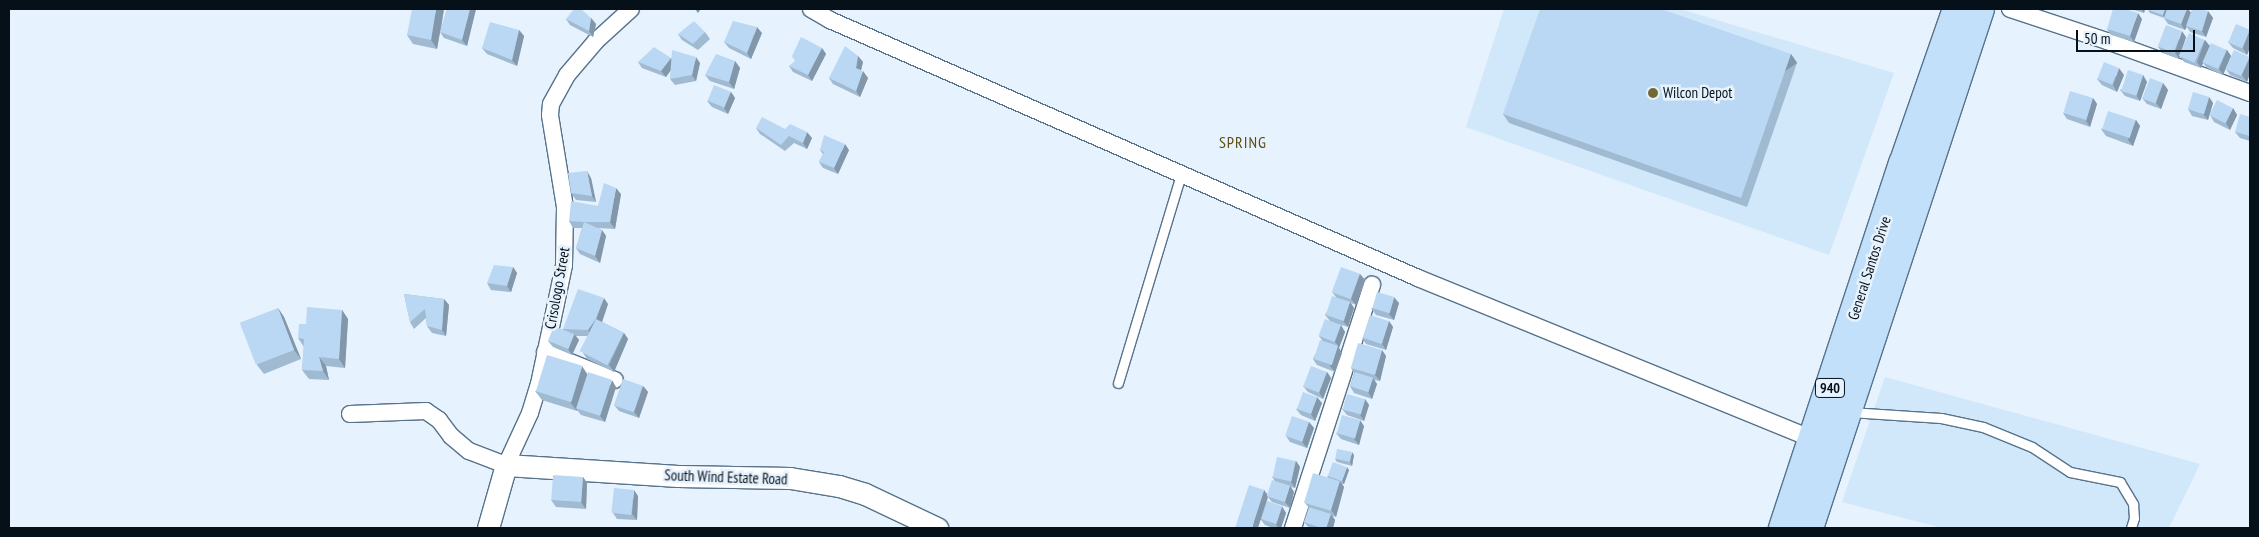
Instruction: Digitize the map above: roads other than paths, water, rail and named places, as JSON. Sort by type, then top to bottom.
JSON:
[{"type":"highway","name":"General Santos Drive","points":[[1783,528],[1957,9]]},
{"type":"highway","name":"General Santos Drive","points":[[1810,528],[1980,9]]},
{"type":"street","name":"Crisologo Street","points":[[488,528],[506,465],[530,413],[539,384],[564,265],[565,207],[550,114],[551,104],[567,75],[596,41],[631,9]]},
{"type":"street","points":[[811,9],[830,20],[1418,278],[1812,439]]},
{"type":"street","points":[[2010,9],[2107,41],[2250,93]]},
{"type":"street","points":[[2107,41],[2112,25]]},
{"type":"street","points":[[1293,528],[1372,285]]},
{"type":"street","points":[[545,352],[615,380]]},
{"type":"street","points":[[350,414],[426,411],[439,420],[451,436],[469,451],[506,465]]},
{"type":"street","name":"South Wind Estate Road","points":[[506,465],[678,476],[790,478],[840,486],[865,494],[937,528]]},
{"type":"lane","points":[[1118,383],[1181,174]]},
{"type":"lane","points":[[1847,412],[1941,418],[1983,426],[2032,447],[2070,472],[2120,482],[2133,504],[2134,518],[2131,528]]},
{"type":"place","name":"Wilcon Depot","points":[[1653,93]]},
{"type":"district","name":"SPRING","points":[[1243,142]]}]
